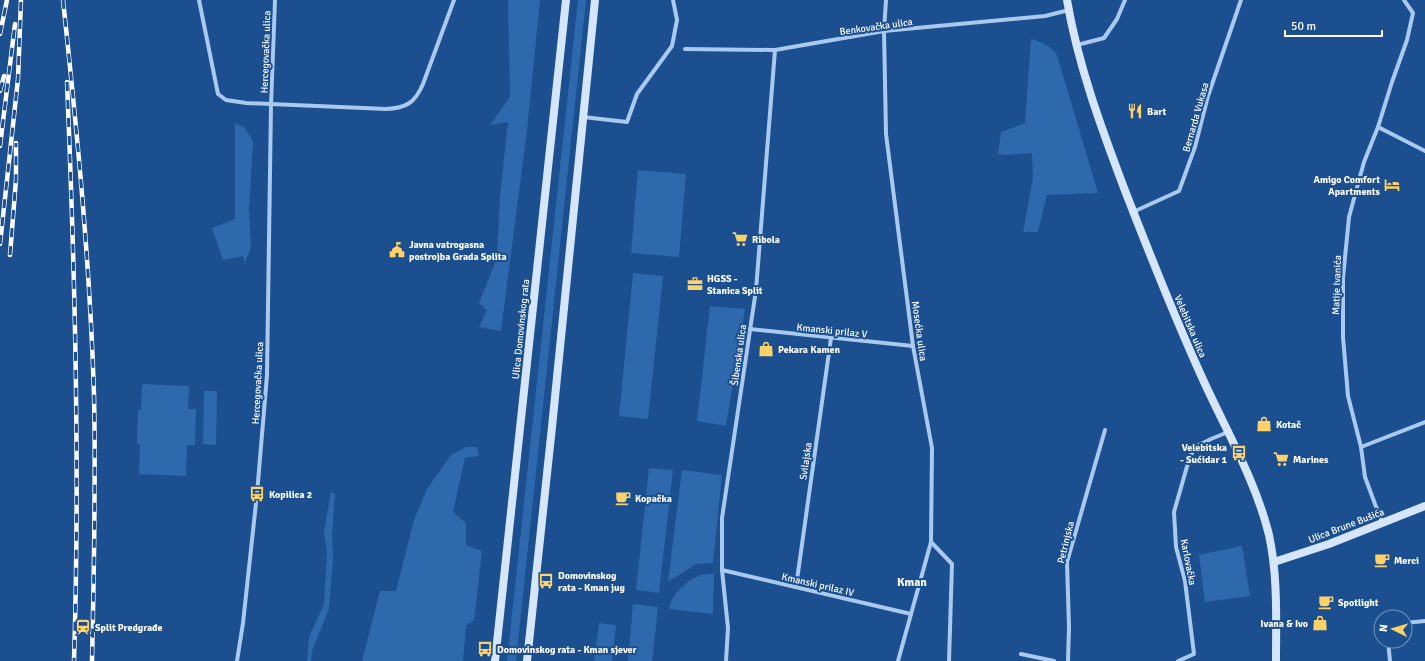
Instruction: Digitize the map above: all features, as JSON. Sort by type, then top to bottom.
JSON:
[{"type":"main road","name":"Ulica Domovinskog rata","points":[[495,661],[566,0]]},
{"type":"main road","points":[[527,661],[595,0]]},
{"type":"main road","name":"Velebitska ulica","points":[[1067,0],[1090,93],[1133,212],[1188,346],[1239,453],[1258,499],[1269,535],[1274,562],[1276,587],[1276,661]]},
{"type":"main road","name":"Ulica Brune Bušića","points":[[1274,562],[1322,546],[1425,506]]},
{"type":"street","name":"Hercegovačka ulica","points":[[199,0],[218,94],[226,100],[271,105],[386,109],[398,109],[417,97],[454,0]]},
{"type":"street","name":"Hercegovačka ulica","points":[[237,661],[243,623],[256,506],[267,375],[271,105],[275,0]]},
{"type":"street","points":[[583,117],[627,122],[637,94],[672,46],[677,20],[673,0]]},
{"type":"street","name":"Mosećka ulica","points":[[886,0],[884,31],[886,134],[913,346],[932,448],[931,542],[898,661]]},
{"type":"street","points":[[1077,45],[1104,38],[1117,19],[1125,0]]},
{"type":"street","name":"Bernarda Vukasa","points":[[1133,212],[1179,191],[1195,147],[1208,96],[1242,0]]},
{"type":"street","name":"Matije Ivanića","points":[[1382,522],[1365,477],[1360,447],[1348,396],[1343,337],[1343,278],[1348,217],[1364,162],[1378,127],[1407,40],[1413,13],[1404,0]]},
{"type":"street","name":"Benkovačka ulica","points":[[686,49],[775,50],[884,31],[1038,17],[1069,10]]},
{"type":"street","name":"Šibenska ulica","points":[[726,661],[728,628],[722,570],[722,518],[756,290],[775,50]]},
{"type":"street","points":[[1378,127],[1425,151]]},
{"type":"street","name":"Kmanski prilaz V","points":[[750,329],[913,346]]},
{"type":"street","name":"Svilajska","points":[[796,586],[831,338]]},
{"type":"street","points":[[1360,447],[1425,422]]},
{"type":"street","name":"Petrinjska","points":[[1068,661],[1069,627],[1066,562],[1105,430]]},
{"type":"street","name":"Karlovačka","points":[[1178,661],[1194,654],[1185,581],[1176,547],[1174,512],[1190,456],[1197,446],[1228,432]]},
{"type":"street","points":[[931,542],[952,564],[949,661]]},
{"type":"street","name":"Kmanski prilaz IV","points":[[722,570],[796,586],[910,614]]},
{"type":"street","points":[[1413,622],[1425,621]]},
{"type":"street","points":[[1389,649],[1390,661]]},
{"type":"street","points":[[1021,654],[1054,661]]},
{"type":"shaded area","points":[[508,0],[540,0],[527,130],[501,331],[479,327],[487,310],[479,303],[497,258],[500,195],[508,122],[490,125],[510,97]]},
{"type":"shaded area","points":[[578,0],[586,0],[516,661],[507,661]]},
{"type":"shaded area","points":[[1031,39],[1045,44],[1057,55],[1098,193],[1047,195],[1038,232],[1023,232],[1033,178],[1032,153],[1007,155],[998,154],[1001,132],[1025,123]]},
{"type":"shaded area","points":[[235,123],[245,128],[253,141],[249,210],[251,247],[245,263],[243,256],[223,260],[212,228],[235,219]]},
{"type":"shaded area","points":[[638,170],[686,174],[679,257],[631,253]]},
{"type":"shaded area","points":[[633,273],[663,276],[648,419],[619,416]]},
{"type":"shaded area","points":[[710,306],[745,309],[726,426],[697,421]]},
{"type":"shaded area","points":[[142,384],[189,386],[188,409],[196,409],[195,445],[187,445],[186,476],[139,474],[140,444],[137,444],[138,410],[141,410]]},
{"type":"shaded area","points":[[204,391],[217,391],[216,445],[203,444]]},
{"type":"shaded area","points":[[466,447],[477,447],[479,456],[465,458],[453,512],[466,523],[466,545],[482,551],[474,620],[466,626],[463,661],[362,661],[380,591],[396,591],[414,520],[427,489],[451,455]]},
{"type":"shaded area","points":[[649,468],[673,470],[659,593],[636,590]]},
{"type":"shaded area","points":[[682,470],[722,475],[713,563],[696,564],[668,582]]},
{"type":"shaded area","points":[[331,492],[335,494],[332,534],[333,558],[329,609],[312,651],[311,661],[307,661],[309,637],[324,604],[327,553],[324,532]]},
{"type":"shaded area","points":[[1242,546],[1250,596],[1205,602],[1199,555]]},
{"type":"shaded area","points":[[714,574],[713,614],[669,609],[670,604],[676,594],[688,582],[700,575]]},
{"type":"shaded area","points":[[633,604],[658,607],[652,661],[628,661]]},
{"type":"shaded area","points":[[599,623],[616,625],[612,661],[594,661]]},
{"type":"railway","points":[[0,34],[7,0]]},
{"type":"railway","points":[[0,244],[18,79],[21,0]]},
{"type":"railway","points":[[63,0],[82,197],[92,346],[95,461],[92,661]]},
{"type":"railway","points":[[0,146],[15,24]]},
{"type":"railway","points":[[0,91],[4,76]]},
{"type":"railway","points":[[67,82],[77,443],[74,661]]},
{"type":"railway","points":[[10,255],[16,179],[16,143]]},
{"type":"place","name":"Bart","points":[[1135,111]]},
{"type":"place","name":"Amigo Comfort Apartments","points":[[1392,185]]},
{"type":"place","name":"Ribola","points":[[740,239]]},
{"type":"place","name":"Javna vatrogasna postrojba Grada Splita","points":[[397,250]]},
{"type":"place","name":"HGSS - Stanica Split","points":[[695,284]]},
{"type":"place","name":"Pekara Kamen","points":[[766,349]]},
{"type":"place","name":"Kotač","points":[[1264,424]]},
{"type":"place","name":"Velebitska - Sućidar 1","points":[[1239,453]]},
{"type":"place","name":"Marines","points":[[1281,459]]},
{"type":"place","name":"Kopilica 2","points":[[257,494]]},
{"type":"place","name":"Kopačka","points":[[623,498]]},
{"type":"place","name":"Merci","points":[[1382,560]]},
{"type":"place","name":"Domovinskog rata - Kman jug","points":[[546,581]]},
{"type":"place","name":"Spotlight","points":[[1326,602]]},
{"type":"place","name":"Ivana & Ivo","points":[[1320,623]]},
{"type":"place","name":"Split Predgrađe","points":[[83,627]]},
{"type":"place","name":"Domovinskog rata - Kman sjever","points":[[485,649]]},
{"type":"district","name":"Kman","points":[[912,582]]}]
